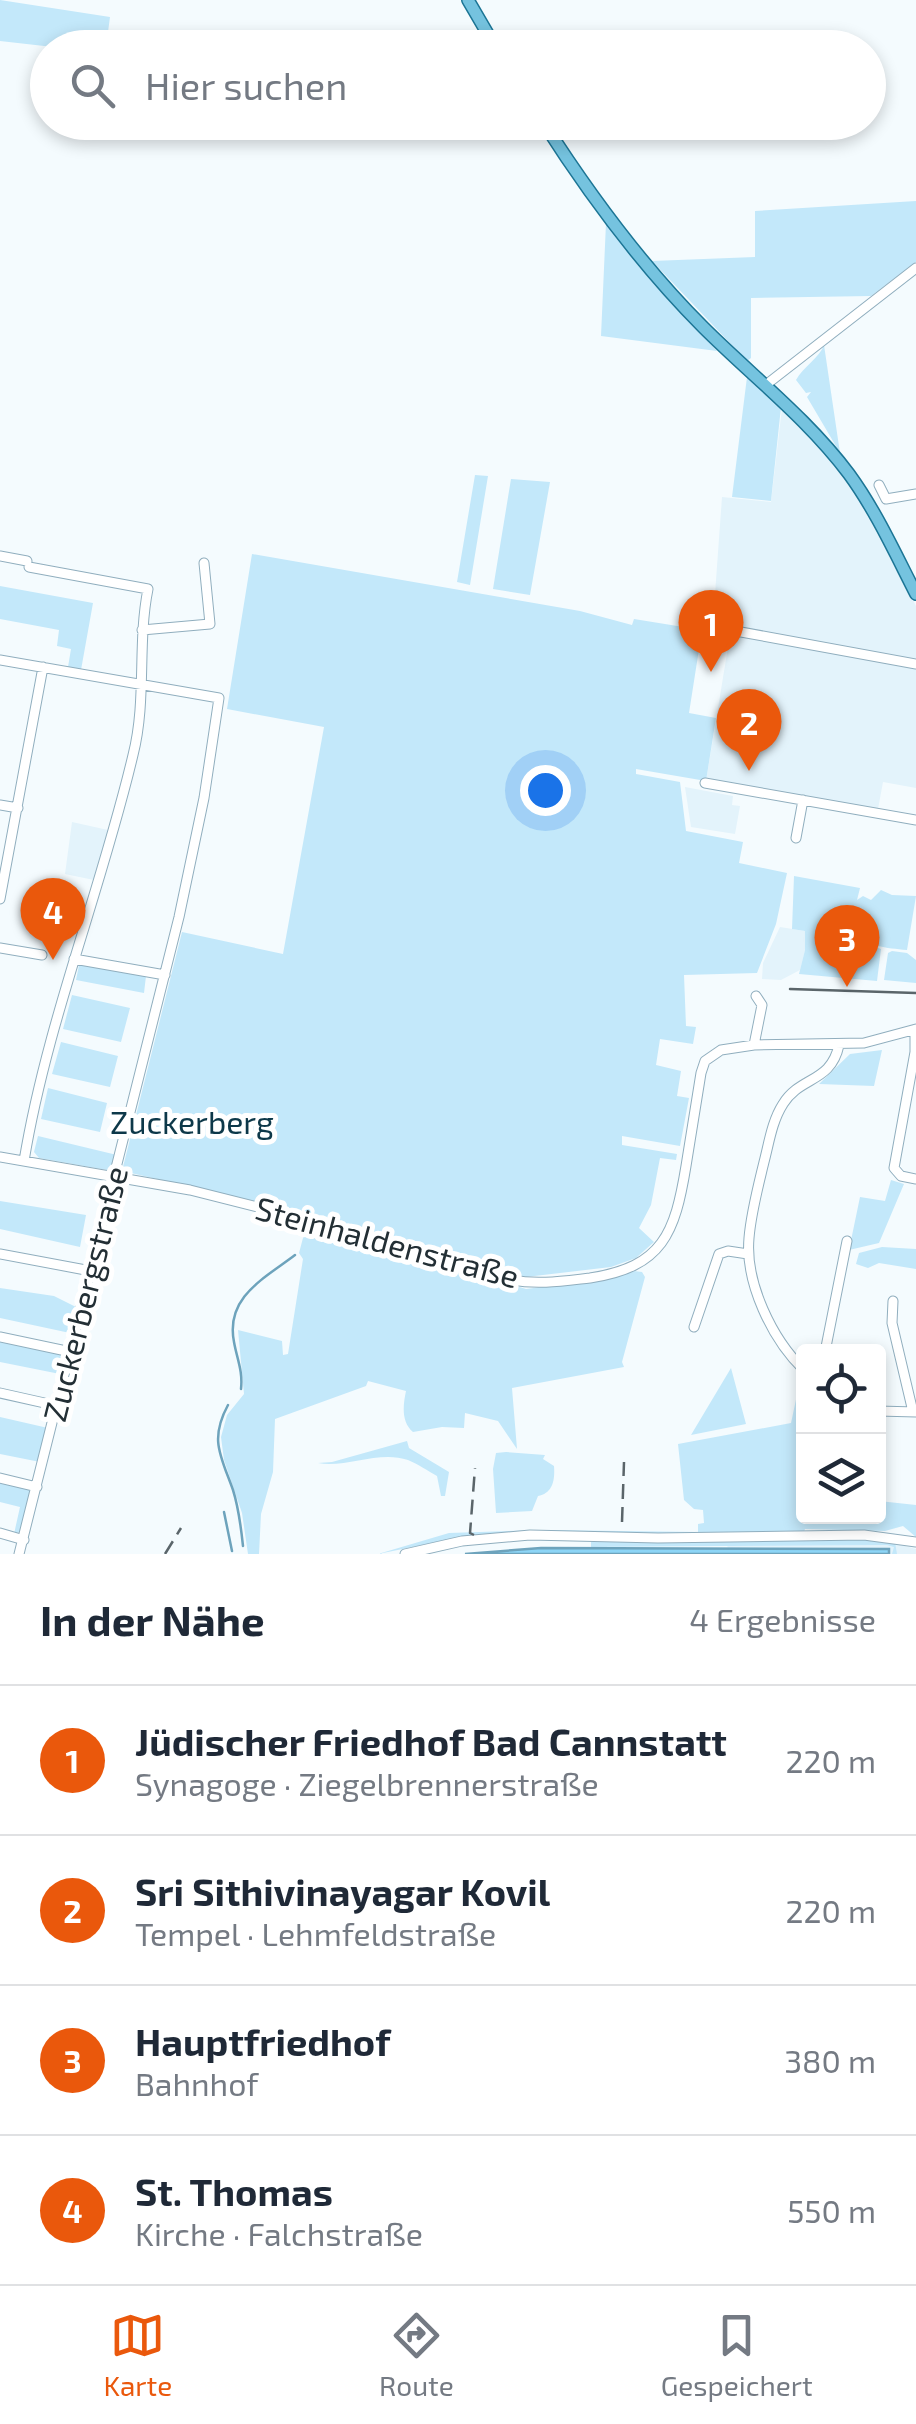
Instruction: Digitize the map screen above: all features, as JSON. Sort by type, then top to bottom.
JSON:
[{"type":"main road","points":[[468,0],[486,30]]},
{"type":"main road","points":[[555,140],[695,319],[766,384],[851,477],[916,594]]},
{"type":"street","points":[[766,384],[916,268]]},
{"type":"street","points":[[880,485],[886,499],[916,494]]},
{"type":"street","points":[[0,556],[148,588],[142,630],[144,699],[128,779],[61,1002],[24,1161]]},
{"type":"street","points":[[142,630],[210,624],[204,563]]},
{"type":"street","points":[[730,630],[916,664]]},
{"type":"street","points":[[0,660],[143,685]]},
{"type":"street","points":[[0,900],[43,668]]},
{"type":"street","name":"Zuckerbergstraße","points":[[19,1554],[165,976],[204,798],[219,698],[143,685]]},
{"type":"street","points":[[706,783],[916,820]]},
{"type":"street","points":[[796,838],[803,800]]},
{"type":"street","points":[[0,805],[18,808]]},
{"type":"street","points":[[0,948],[42,955]]},
{"type":"street","points":[[74,959],[165,976]]},
{"type":"street","points":[[754,1046],[762,1006],[756,996]]},
{"type":"street","points":[[915,1030],[915,1052],[894,1168],[900,1176],[916,1179]]},
{"type":"street","name":"Steinhaldenstraße","points":[[0,1157],[190,1190],[317,1222],[512,1280],[551,1283],[611,1274],[640,1264],[654,1252],[676,1217],[705,1061],[721,1050],[864,1043],[915,1030]]},
{"type":"street","points":[[796,1361],[782,1345],[768,1317],[748,1254],[748,1236],[775,1119],[792,1092],[826,1072],[839,1045]]},
{"type":"street","points":[[828,1344],[847,1241]]},
{"type":"street","points":[[694,1328],[719,1254],[728,1250],[748,1254]]},
{"type":"street","points":[[0,1254],[91,1271]]},
{"type":"street","points":[[886,1410],[914,1412],[892,1323],[893,1301]]},
{"type":"street","points":[[0,1337],[71,1352]]},
{"type":"street","points":[[0,1393],[58,1406]]},
{"type":"street","points":[[0,1478],[37,1487]]},
{"type":"street","points":[[0,1534],[24,1540]]},
{"type":"street","points":[[405,1554],[462,1541],[530,1535],[864,1535],[916,1542]]},
{"type":"shaded area","points":[[782,408],[833,462],[856,493],[916,606],[916,788],[883,782],[878,809],[706,781],[731,629],[730,611],[714,608],[722,497],[771,502]]},
{"type":"shaded area","points":[[685,787],[733,796],[732,805],[740,806],[735,834],[691,827]]},
{"type":"shaded area","points":[[72,822],[108,830],[94,880],[65,874]]},
{"type":"shaded area","points":[[780,927],[805,931],[800,970],[781,980],[762,979],[763,963]]},
{"type":"shaded area","points":[[894,1543],[916,1549],[916,1554],[858,1548],[728,1550],[727,1544]]},
{"type":"green space","points":[[0,0],[110,17],[108,30],[30,30],[30,44],[0,41]]},
{"type":"green space","points":[[916,201],[916,262],[871,296],[751,298],[751,358],[747,361],[652,261],[755,257],[755,211]]},
{"type":"green space","points":[[609,222],[717,351],[601,336]]},
{"type":"green space","points":[[824,345],[840,453],[807,397],[811,392],[806,393],[796,380]]},
{"type":"green space","points":[[747,377],[781,407],[771,501],[732,497]]},
{"type":"green space","points":[[475,475],[488,476],[470,585],[457,582]]},
{"type":"green space","points":[[511,479],[550,482],[530,595],[493,589]]},
{"type":"green space","name":"Zuckerberg","points":[[252,554],[580,611],[632,625],[634,619],[702,630],[689,713],[716,718],[706,781],[636,769],[636,774],[680,782],[686,831],[743,842],[739,863],[787,873],[776,924],[757,973],[684,975],[686,1026],[696,1027],[693,1044],[660,1039],[656,1065],[681,1071],[677,1096],[689,1098],[680,1146],[622,1136],[622,1145],[677,1154],[676,1160],[660,1158],[651,1205],[639,1228],[654,1242],[636,1258],[611,1267],[526,1277],[319,1216],[122,1171],[182,932],[283,954],[324,727],[227,709]]},
{"type":"green space","points":[[0,586],[93,603],[81,670],[68,667],[71,649],[57,646],[59,630],[0,619]]},
{"type":"green space","points":[[794,876],[860,888],[857,900],[863,896],[871,900],[881,890],[892,895],[916,896],[907,950],[864,940],[853,930],[853,920],[851,931],[859,942],[881,949],[877,981],[799,974],[805,931],[792,929]]},
{"type":"green space","points":[[888,953],[907,953],[916,960],[916,983],[884,980]]},
{"type":"green space","points":[[79,965],[146,976],[144,993],[76,980]]},
{"type":"green space","points":[[72,995],[130,1008],[121,1042],[63,1029]]},
{"type":"green space","points":[[61,1042],[118,1056],[110,1087],[52,1074]]},
{"type":"green space","points":[[882,1050],[874,1086],[819,1084],[850,1054]]},
{"type":"green space","points":[[48,1088],[107,1103],[100,1132],[41,1119]]},
{"type":"green space","points":[[38,1136],[117,1155],[113,1171],[39,1158],[34,1152]]},
{"type":"green space","points":[[891,1180],[904,1184],[879,1243],[849,1250],[860,1197],[885,1201]]},
{"type":"green space","points":[[0,1201],[86,1215],[80,1247],[0,1229]]},
{"type":"green space","points":[[307,1223],[526,1289],[642,1272],[645,1277],[622,1362],[624,1367],[512,1388],[517,1449],[498,1421],[465,1413],[464,1428],[413,1432],[405,1418],[406,1391],[368,1381],[366,1386],[275,1419],[273,1472],[261,1514],[259,1554],[248,1554],[242,1513],[224,1460],[221,1437],[227,1415],[244,1394],[238,1330],[282,1341],[283,1355],[288,1354],[303,1259],[299,1253]]},
{"type":"green space","points":[[882,1247],[916,1249],[916,1269],[856,1264],[859,1253]]},
{"type":"green space","points":[[0,1288],[54,1296],[78,1308],[70,1333],[0,1318]]},
{"type":"green space","points":[[0,1340],[68,1354],[60,1374],[0,1362]]},
{"type":"green space","points":[[731,1368],[746,1424],[691,1435]]},
{"type":"green space","points":[[796,1400],[796,1524],[886,1524],[886,1502],[916,1505],[916,1537],[903,1526],[885,1531],[805,1529],[804,1532],[457,1538],[378,1554],[449,1533],[698,1532],[698,1524],[704,1523],[703,1510],[694,1509],[684,1500],[678,1444],[791,1423]]},
{"type":"green space","points":[[0,1417],[48,1428],[40,1462],[0,1454]]},
{"type":"green space","points":[[407,1441],[409,1448],[449,1472],[445,1496],[441,1496],[437,1476],[397,1457],[329,1464],[318,1463],[332,1462]]},
{"type":"green space","points":[[496,1453],[545,1455],[543,1459],[554,1466],[552,1485],[538,1496],[532,1511],[496,1513],[493,1469]]},
{"type":"green space","points":[[0,1482],[33,1490],[22,1531],[14,1534],[20,1507],[0,1502]]},
{"type":"green space","points":[[591,1542],[895,1542],[897,1554],[892,1554],[894,1547],[887,1545],[591,1547]]},
{"type":"water","points":[[541,1548],[889,1549],[889,1554],[465,1554]]},
{"type":"waterway","points":[[241,1389],[234,1342],[236,1313],[250,1290],[295,1255]]},
{"type":"waterway","points":[[228,1405],[219,1428],[219,1448],[237,1504],[243,1546]]},
{"type":"waterway","points":[[224,1512],[232,1551]]},
{"type":"tram line","points":[[790,989],[916,993]]},
{"type":"railway","points":[[622,1522],[624,1462]]},
{"type":"railway","points":[[474,1535],[470,1533],[475,1468]]},
{"type":"railway","points":[[165,1554],[181,1528]]},
{"type":"place","name":"Jüdischer Friedhof Bad Cannstatt","points":[[711,672]]},
{"type":"place","name":"Sri Sithivinayagar Kovil","points":[[749,771]]},
{"type":"place","name":"St. Thomas","points":[[53,960]]},
{"type":"place","name":"Hauptfriedhof","points":[[847,987]]}]
